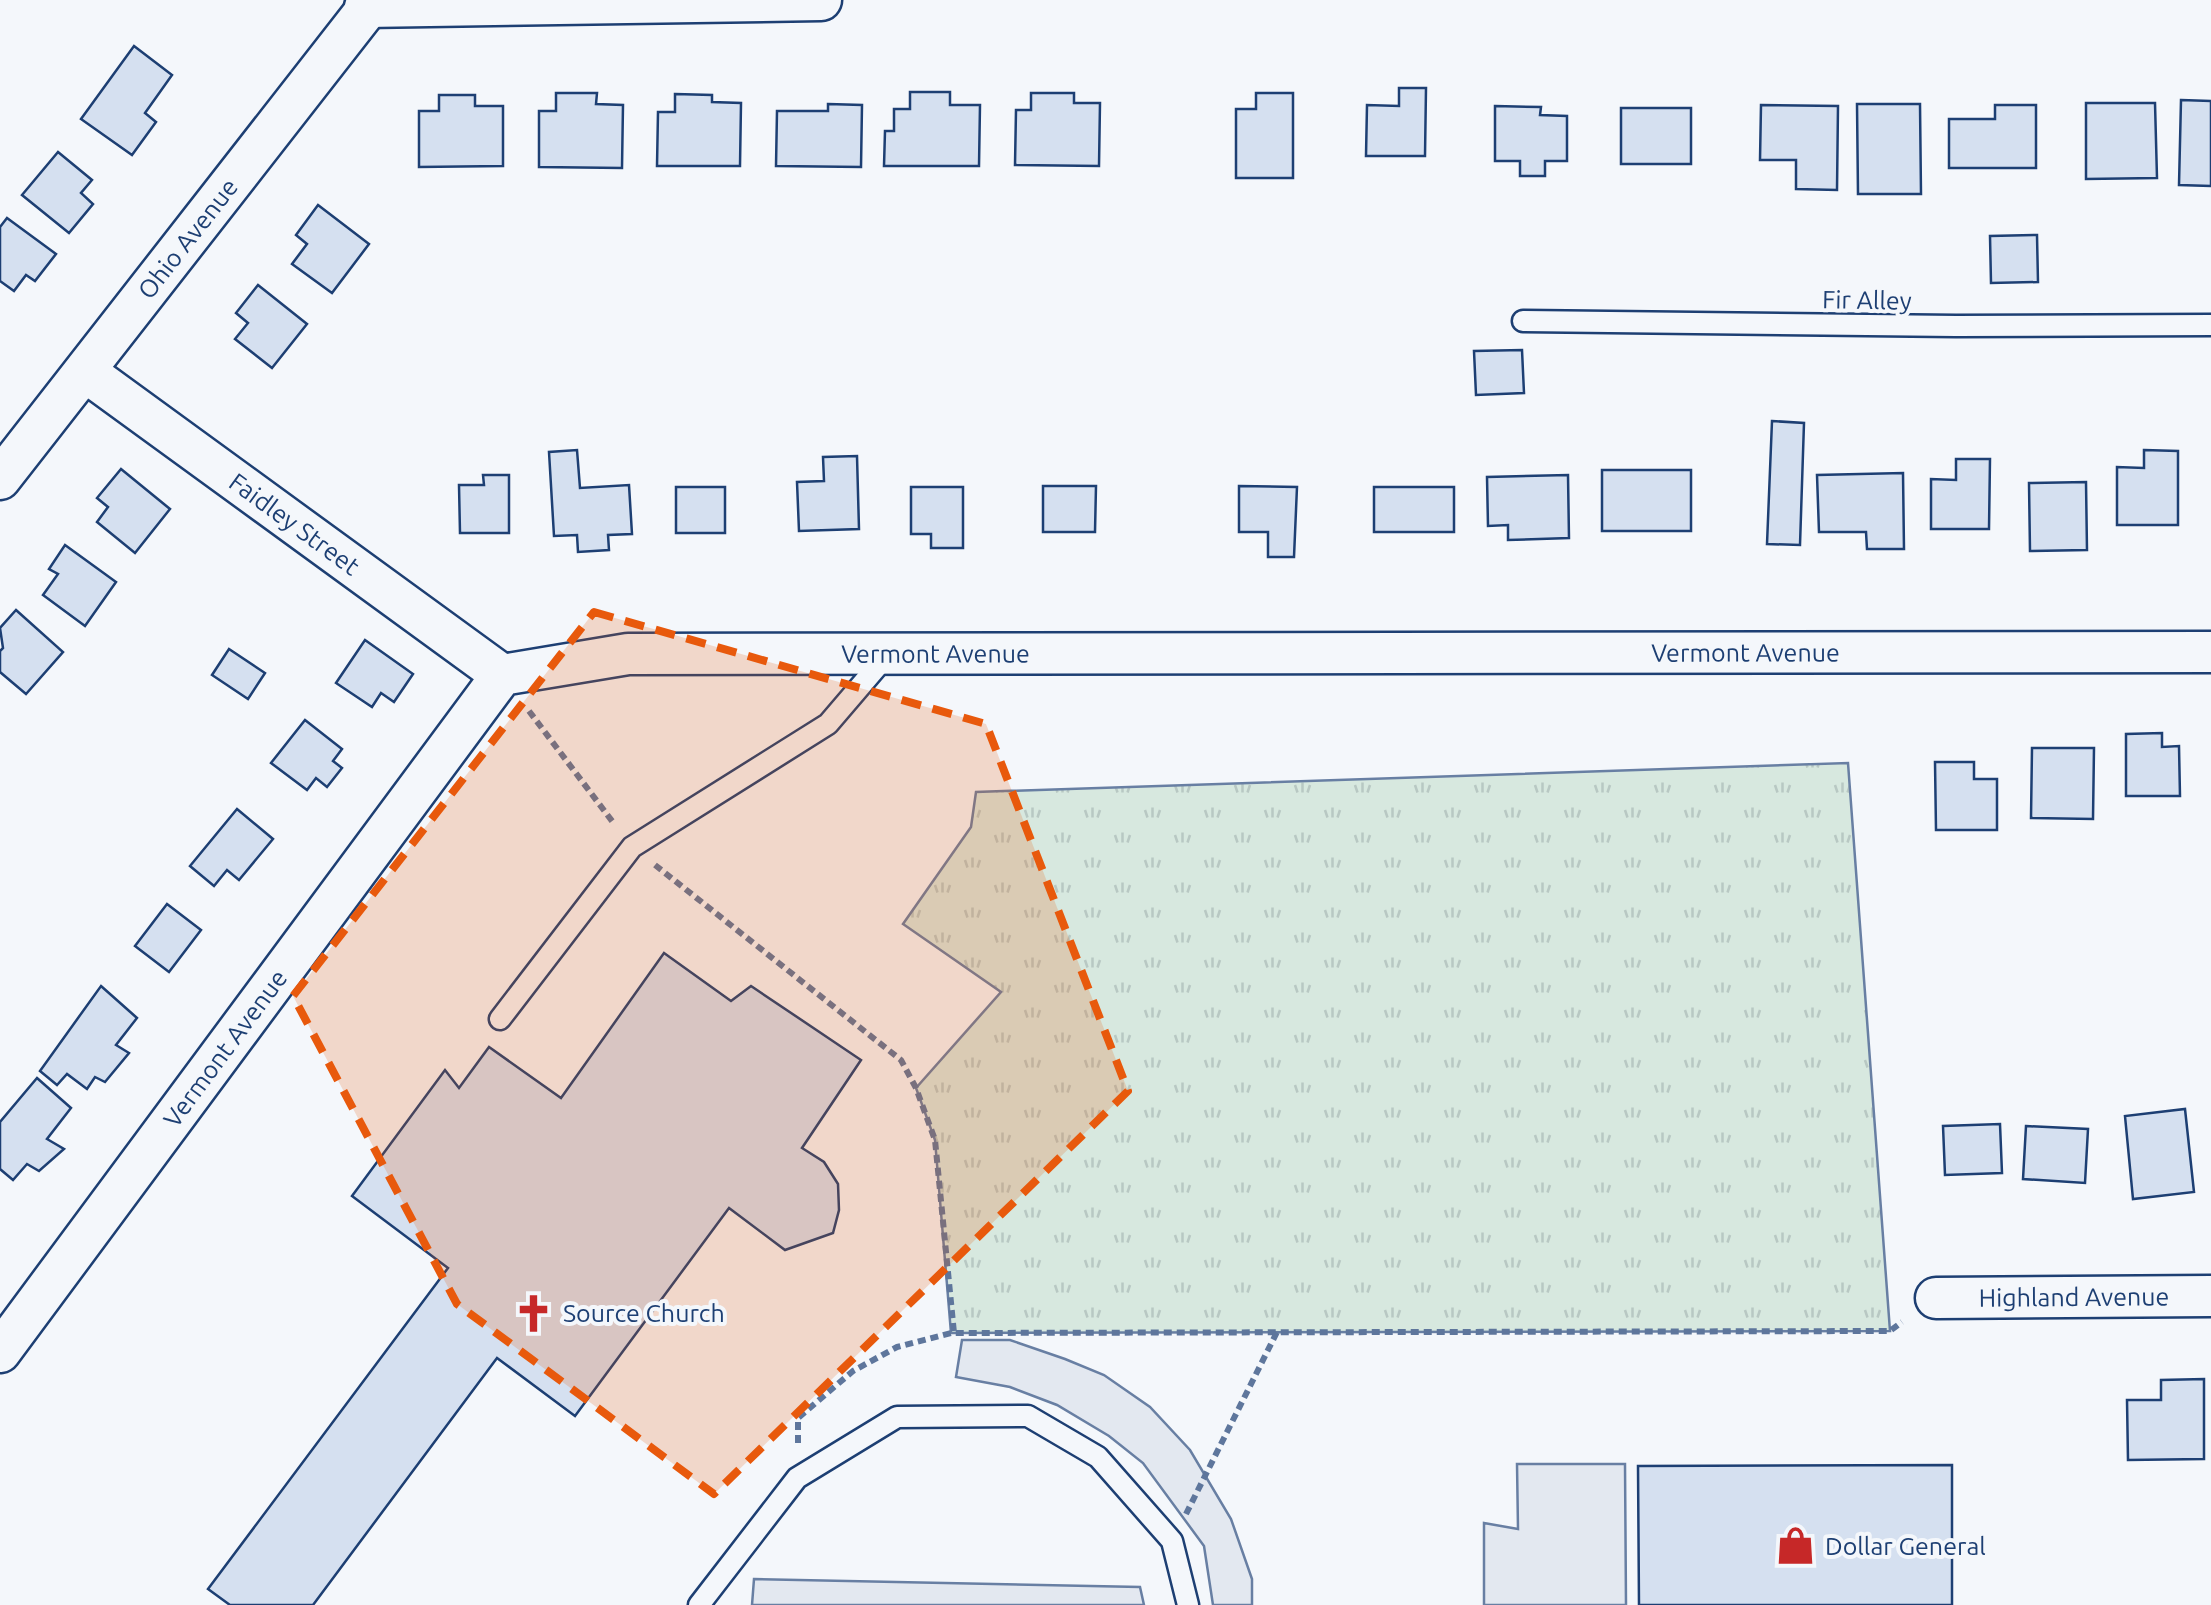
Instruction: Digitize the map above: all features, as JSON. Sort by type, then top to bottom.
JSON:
[{"type":"street","points":[[370,4],[821,0]]},
{"type":"street","name":"Ohio Avenue","points":[[0,478],[370,4]]},
{"type":"street","name":"Faidley Street","points":[[86,372],[502,676]]},
{"type":"street","name":"Vermont Avenue","points":[[0,1352],[502,676],[628,654],[2211,652]]},
{"type":"street","name":"Highland Avenue","points":[[1936,1298],[2211,1296]]},
{"type":"lane","name":"Fir Alley","points":[[1523,321],[1956,326],[2211,324]]},
{"type":"lane","points":[[500,1019],[632,846],[828,724],[888,653]]},
{"type":"lane","points":[[699,1605],[797,1478],[897,1417],[1028,1416],[1098,1457],[1172,1541],[1188,1605]]},
{"type":"path","points":[[760,950],[882,1043],[900,1060],[916,1088],[935,1140],[954,1332]]},
{"type":"path","points":[[798,1418],[853,1371],[897,1347],[954,1332],[1890,1331],[1936,1298]]},
{"type":"path","points":[[1172,1541],[1277,1332]]},
{"type":"highlighted area","points":[[594,612],[986,724],[1128,1091],[714,1494],[457,1304],[293,996]]},
{"type":"green space","points":[[1848,763],[1890,1331],[951,1333],[935,1140],[916,1088],[1001,992],[903,924],[971,827],[976,792]]},
{"type":"shaded area","points":[[962,1340],[1010,1340],[1065,1359],[1104,1375],[1150,1407],[1190,1450],[1231,1519],[1252,1579],[1252,1605],[1213,1605],[1204,1546],[1143,1463],[1109,1436],[1057,1405],[1010,1387],[956,1377]]},
{"type":"shaded area","points":[[1517,1464],[1625,1464],[1626,1605],[1484,1605],[1484,1523],[1518,1529]]},
{"type":"shaded area","points":[[754,1579],[1140,1587],[1144,1605],[752,1605]]},
{"type":"building","points":[[134,46],[172,75],[145,113],[156,122],[132,155],[81,119]]},
{"type":"building","points":[[1399,88],[1426,88],[1425,156],[1366,156],[1367,105],[1399,106]]},
{"type":"building","points":[[910,92],[950,92],[950,105],[980,105],[979,166],[884,166],[885,131],[894,131],[894,109],[910,109]]},
{"type":"building","points":[[556,93],[597,93],[596,104],[623,105],[622,168],[539,167],[539,111],[556,111]]},
{"type":"building","points":[[1031,93],[1074,93],[1074,103],[1100,103],[1099,166],[1015,165],[1016,110],[1031,110]]},
{"type":"building","points":[[1256,93],[1293,93],[1293,178],[1236,178],[1236,109],[1256,109]]},
{"type":"building","points":[[675,94],[712,95],[712,102],[741,103],[740,166],[657,166],[658,112],[675,112]]},
{"type":"building","points":[[439,95],[475,95],[475,106],[503,106],[503,166],[419,167],[419,111],[439,111]]},
{"type":"building","points":[[2181,100],[2211,101],[2211,186],[2179,185]]},
{"type":"building","points":[[2086,103],[2155,103],[2157,178],[2086,179]]},
{"type":"building","points":[[828,104],[862,105],[861,167],[776,166],[777,111],[828,111]]},
{"type":"building","points":[[1857,104],[1920,104],[1921,194],[1858,194]]},
{"type":"building","points":[[1761,105],[1838,106],[1837,190],[1796,189],[1796,160],[1760,160]]},
{"type":"building","points":[[1995,105],[2036,105],[2036,168],[1949,168],[1949,119],[1995,119]]},
{"type":"building","points":[[1495,106],[1541,107],[1540,115],[1567,116],[1567,161],[1545,161],[1545,176],[1520,176],[1520,161],[1495,161]]},
{"type":"building","points":[[1621,108],[1691,108],[1691,164],[1621,164]]},
{"type":"building","points":[[58,152],[92,180],[81,193],[93,204],[69,233],[22,195]]},
{"type":"building","points":[[318,205],[369,244],[332,293],[292,264],[307,244],[296,235]]},
{"type":"building","points":[[7,218],[56,254],[35,281],[26,275],[14,291],[0,281],[0,227]]},
{"type":"building","points":[[2037,235],[2038,282],[1991,283],[1990,236]]},
{"type":"building","points":[[258,285],[307,324],[272,368],[235,339],[248,323],[236,313]]},
{"type":"building","points":[[1522,350],[1524,393],[1476,395],[1474,351]]},
{"type":"building","points":[[1772,421],[1804,423],[1800,545],[1767,544]]},
{"type":"building","points":[[577,450],[580,488],[629,485],[632,534],[608,535],[609,550],[578,552],[577,535],[554,536],[549,452]]},
{"type":"building","points":[[2144,450],[2178,451],[2178,525],[2117,525],[2117,467],[2144,468]]},
{"type":"building","points":[[857,456],[859,529],[799,531],[797,482],[824,481],[823,457]]},
{"type":"building","points":[[1956,459],[1990,459],[1989,529],[1931,529],[1931,479],[1956,480]]},
{"type":"building","points":[[121,469],[170,509],[135,553],[97,522],[108,507],[97,498]]},
{"type":"building","points":[[1602,470],[1691,470],[1691,531],[1602,531]]},
{"type":"building","points":[[1903,473],[1904,549],[1867,549],[1866,532],[1819,532],[1817,475]]},
{"type":"building","points":[[483,475],[509,475],[509,533],[460,533],[459,485],[484,485]]},
{"type":"building","points":[[1568,475],[1569,538],[1508,540],[1508,525],[1488,526],[1487,477]]},
{"type":"building","points":[[2086,482],[2087,550],[2030,551],[2029,483]]},
{"type":"building","points":[[1043,486],[1096,486],[1095,532],[1043,532]]},
{"type":"building","points":[[1239,486],[1297,487],[1294,557],[1268,557],[1268,532],[1239,532]]},
{"type":"building","points":[[676,487],[725,487],[725,533],[676,533]]},
{"type":"building","points":[[911,487],[963,487],[963,548],[931,548],[931,534],[911,534]]},
{"type":"building","points":[[1374,487],[1454,487],[1454,532],[1374,532]]},
{"type":"building","points":[[65,545],[116,582],[85,626],[43,595],[58,574],[49,569]]},
{"type":"building","points":[[16,610],[63,652],[26,694],[0,672],[0,628]]},
{"type":"building","points":[[365,640],[413,674],[394,702],[381,693],[372,707],[336,683]]},
{"type":"building","points":[[229,649],[265,673],[248,699],[212,675]]},
{"type":"building","points":[[305,720],[342,749],[333,761],[342,768],[327,787],[316,778],[307,790],[271,763]]},
{"type":"building","points":[[2162,733],[2162,747],[2179,746],[2180,796],[2126,796],[2126,734]]},
{"type":"building","points":[[2032,748],[2094,748],[2093,819],[2031,818]]},
{"type":"building","points":[[1935,762],[1974,762],[1974,779],[1997,779],[1997,830],[1936,830]]},
{"type":"building","points":[[237,809],[273,839],[239,880],[227,870],[214,886],[190,866]]},
{"type":"building","points":[[167,904],[201,930],[169,972],[135,946]]},
{"type":"building","name":"Source Church","points":[[664,953],[731,1001],[751,986],[861,1060],[802,1148],[824,1162],[838,1184],[839,1210],[833,1233],[785,1250],[729,1208],[575,1416],[497,1358],[313,1605],[230,1605],[208,1589],[448,1268],[352,1196],[445,1070],[459,1088],[489,1047],[561,1098]]},
{"type":"building","points":[[101,986],[137,1018],[116,1045],[129,1053],[105,1082],[95,1077],[87,1089],[67,1074],[57,1085],[40,1071]]},
{"type":"building","points":[[37,1078],[71,1108],[47,1139],[64,1149],[39,1171],[27,1164],[13,1180],[0,1169],[0,1122]]},
{"type":"building","points":[[2185,1109],[2194,1192],[2133,1199],[2125,1116]]},
{"type":"building","points":[[2000,1124],[2002,1173],[1945,1175],[1943,1126]]},
{"type":"building","points":[[2026,1126],[2088,1129],[2085,1183],[2023,1179]]},
{"type":"building","points":[[2204,1379],[2204,1459],[2128,1460],[2127,1400],[2161,1400],[2161,1380]]},
{"type":"building","points":[[1952,1465],[1952,1605],[1639,1605],[1638,1466]]},
{"type":"place","name":"Source Church","points":[[533,1313]]},
{"type":"place","name":"Dollar General","points":[[1795,1546]]}]
